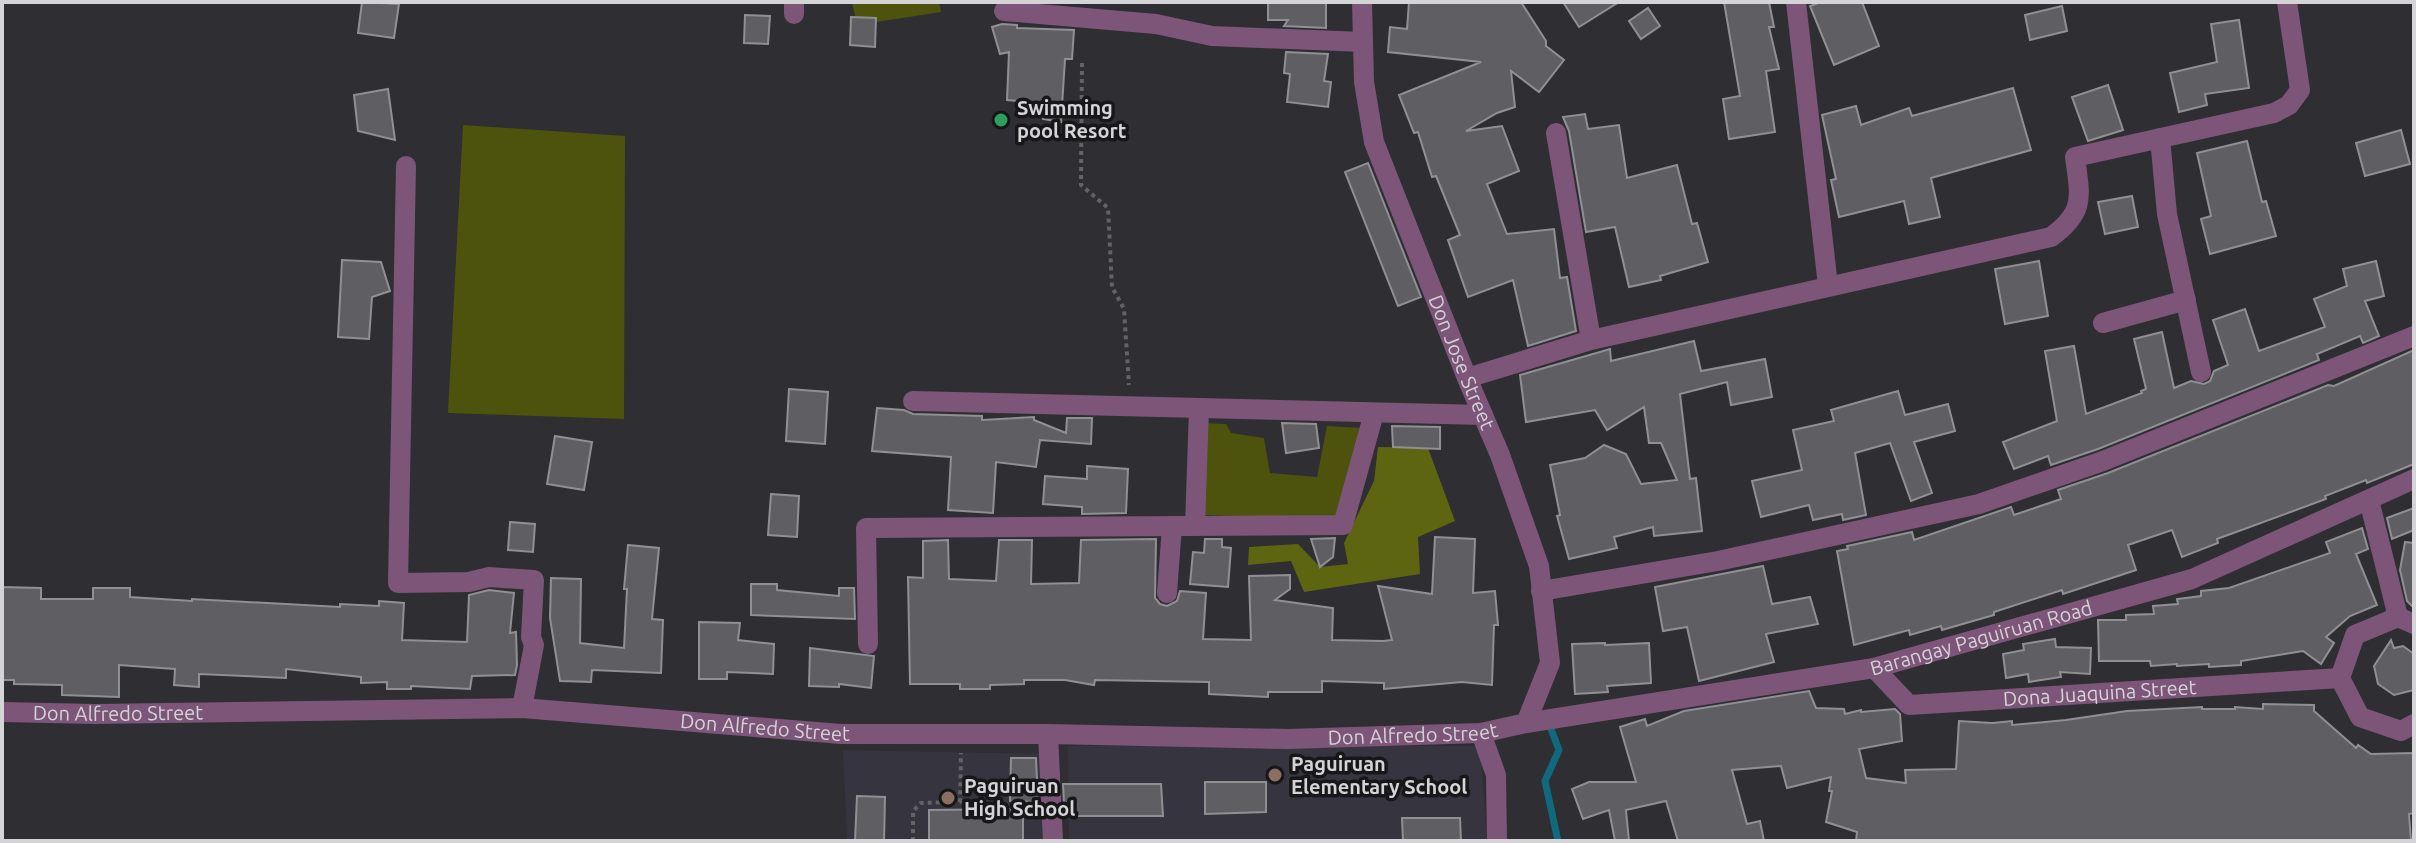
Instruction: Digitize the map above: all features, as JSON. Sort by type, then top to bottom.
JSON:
[{"type":"street","name":"Don Jose Street","points":[[1362,2],[1364,82],[1374,142],[1500,455],[1539,566],[1550,663],[1526,723]]},
{"type":"street","points":[[1796,2],[1828,286]]},
{"type":"street","points":[[1467,378],[1591,340],[2051,237],[2076,213],[2080,198],[2075,157],[2274,113],[2289,105],[2300,90],[2287,2]]},
{"type":"street","points":[[1004,11],[1156,24],[1212,36],[1363,42]]},
{"type":"street","points":[[1556,133],[1591,340]]},
{"type":"street","points":[[2160,138],[2167,214],[2201,372]]},
{"type":"street","points":[[406,166],[398,583],[469,582],[489,577],[534,580],[531,637],[534,645],[522,708]]},
{"type":"street","points":[[2103,323],[2186,300]]},
{"type":"street","points":[[1541,591],[1718,561],[1979,504],[2103,461],[2414,336]]},
{"type":"street","points":[[913,401],[1483,415]]},
{"type":"street","points":[[1195,526],[1199,408]]},
{"type":"street","points":[[868,644],[866,528],[1343,525],[1374,413]]},
{"type":"street","name":"Barangay Paguiruan Road","points":[[1526,723],[1874,668],[2192,579],[2414,479]]},
{"type":"street","points":[[2369,500],[2406,620],[2355,635],[2340,678],[2360,717],[2401,731],[2414,724]]},
{"type":"street","points":[[1167,593],[1172,526]]},
{"type":"street","name":"Dona Juaquina Street","points":[[1874,668],[1909,705],[2340,678]]},
{"type":"street","name":"Don Alfredo Street","points":[[2,712],[95,714],[522,708],[841,734],[1288,739],[1481,733],[1526,723]]},
{"type":"street","points":[[1481,733],[1496,775],[1497,841]]},
{"type":"street","points":[[1048,734],[1053,841]]},
{"type":"path","points":[[1082,63],[1081,185],[1108,208],[1112,287],[1124,309],[1131,407]]},
{"type":"path","points":[[913,841],[913,811],[921,803],[960,802],[962,734]]},
{"type":"shaded area","name":"Paguiruan Elementary School","points":[[1068,746],[1480,746],[1487,841],[1069,841]]},
{"type":"shaded area","name":"Paguiruan High School","points":[[843,750],[1050,754],[1051,841],[847,841]]},
{"type":"green space","points":[[852,2],[939,2],[941,12],[857,25]]},
{"type":"green space","points":[[463,125],[625,136],[624,419],[448,413]]},
{"type":"green space","points":[[1204,423],[1226,424],[1231,433],[1264,438],[1270,473],[1317,477],[1327,426],[1362,428],[1335,519],[1205,515]]},
{"type":"green space","points":[[1378,447],[1428,448],[1455,521],[1418,537],[1420,574],[1304,592],[1291,561],[1248,565],[1249,547],[1298,544],[1320,567],[1348,564],[1344,543],[1374,481]]},
{"type":"building","points":[[362,2],[399,4],[394,38],[358,33]]},
{"type":"building","points":[[1268,2],[1326,2],[1326,28],[1284,26],[1288,20],[1268,20]]},
{"type":"building","points":[[1409,2],[1521,2],[1546,41],[1546,46],[1564,60],[1539,92],[1511,71],[1515,107],[1497,113],[1466,131],[1502,126],[1519,171],[1487,184],[1507,234],[1554,229],[1560,278],[1567,277],[1576,331],[1528,346],[1513,280],[1468,297],[1448,240],[1460,235],[1436,176],[1432,177],[1418,132],[1414,133],[1399,95],[1481,62],[1388,52],[1390,27],[1407,29]]},
{"type":"building","points":[[1563,2],[1619,2],[1579,27]]},
{"type":"building","points":[[1724,2],[1769,2],[1774,27],[1769,27],[1779,69],[1766,71],[1775,132],[1729,139],[1723,99],[1740,96]]},
{"type":"building","points":[[1821,2],[1862,2],[1879,46],[1834,65],[1810,6]]},
{"type":"building","points":[[2062,6],[2067,31],[2030,40],[2025,15]]},
{"type":"building","points":[[1648,8],[1660,26],[1641,39],[1629,21]]},
{"type":"building","points":[[745,15],[770,16],[768,44],[744,43]]},
{"type":"building","points":[[851,17],[876,18],[875,47],[850,45]]},
{"type":"building","points":[[2239,20],[2249,88],[2205,94],[2207,105],[2179,112],[2170,73],[2217,62],[2211,24]]},
{"type":"building","points":[[1017,25],[1017,28],[1074,30],[1072,59],[1065,59],[1061,122],[1043,119],[1043,103],[1007,100],[1009,52],[1000,54],[992,27]]},
{"type":"building","points":[[1286,52],[1328,54],[1324,81],[1331,82],[1328,107],[1287,102],[1290,74],[1284,73]]},
{"type":"building","points":[[2108,85],[2123,130],[2088,141],[2072,97]]},
{"type":"building","points":[[2013,88],[2031,150],[1931,178],[1940,217],[1909,224],[1904,201],[1839,217],[1831,180],[1836,179],[1822,115],[1856,106],[1861,125],[1909,108],[1912,116]]},
{"type":"building","points":[[388,89],[395,140],[358,131],[354,95]]},
{"type":"building","points":[[1585,114],[1588,129],[1619,125],[1627,178],[1677,165],[1692,224],[1697,223],[1708,262],[1660,276],[1661,280],[1629,287],[1615,227],[1586,232],[1569,131],[1563,117]]},
{"type":"building","points":[[2401,130],[2410,164],[2365,176],[2356,143]]},
{"type":"building","points":[[2247,141],[2262,202],[2266,201],[2276,236],[2210,254],[2201,219],[2211,216],[2197,153]]},
{"type":"building","points":[[1368,163],[1421,297],[1398,306],[1345,172]]},
{"type":"building","points":[[2132,196],[2138,227],[2105,234],[2098,202]]},
{"type":"building","points":[[342,260],[381,262],[390,291],[372,297],[369,339],[338,337]]},
{"type":"building","points":[[2039,261],[2048,316],[2005,324],[1995,269]]},
{"type":"building","points":[[2376,261],[2384,296],[2365,301],[2379,336],[2363,343],[2360,336],[2317,354],[2319,360],[2098,449],[2051,465],[2048,456],[2014,469],[2003,442],[2057,421],[2045,351],[2074,346],[2086,414],[2146,389],[2134,339],[2162,332],[2174,388],[2191,381],[2204,384],[2210,381],[2214,371],[2228,365],[2213,320],[2245,309],[2259,351],[2325,327],[2314,299],[2347,286],[2343,269]]},
{"type":"building","points":[[1694,341],[1701,371],[1765,359],[1772,397],[1731,405],[1727,382],[1680,394],[1690,479],[1696,478],[1702,531],[1654,536],[1653,527],[1614,537],[1617,548],[1569,559],[1557,516],[1560,515],[1550,465],[1585,458],[1604,445],[1626,454],[1641,484],[1677,480],[1661,443],[1649,443],[1644,407],[1607,430],[1595,410],[1526,422],[1520,375],[1610,349],[1611,361]]},
{"type":"building","points":[[2414,350],[2414,464],[2217,539],[2218,543],[2182,557],[2172,530],[2128,545],[2136,570],[2063,594],[2062,590],[1942,630],[1941,626],[1910,635],[1909,630],[1854,645],[1837,551],[1912,532],[1914,540],[2011,507],[2014,515],[2061,499],[2058,490],[2328,385],[2334,386]]},
{"type":"building","points":[[789,389],[828,392],[825,444],[786,441]]},
{"type":"building","points":[[1898,391],[1905,415],[1948,404],[1955,431],[1914,442],[1932,493],[1911,501],[1890,443],[1855,453],[1866,515],[1843,520],[1842,514],[1813,520],[1809,505],[1761,517],[1752,481],[1802,470],[1793,430],[1834,421],[1831,410]]},
{"type":"building","points":[[877,408],[904,410],[913,414],[982,416],[982,420],[1034,417],[1034,420],[1066,433],[1067,418],[1092,418],[1091,444],[1040,440],[1036,467],[996,462],[993,513],[948,510],[951,457],[872,451]]},
{"type":"building","points":[[1282,423],[1316,424],[1319,448],[1286,453]]},
{"type":"building","points":[[1392,426],[1440,427],[1440,449],[1393,447]]},
{"type":"building","points":[[555,436],[592,442],[584,490],[547,484]]},
{"type":"building","points":[[1087,466],[1128,469],[1126,513],[1082,514],[1082,507],[1043,504],[1045,476],[1087,479]]},
{"type":"building","points":[[771,494],[799,496],[797,537],[768,535]]},
{"type":"building","points":[[2414,508],[2414,530],[2392,539],[2387,518]]},
{"type":"building","points":[[510,522],[535,524],[533,552],[508,550]]},
{"type":"building","points":[[2362,528],[2368,549],[2356,554],[2377,605],[2350,616],[2326,637],[2334,643],[2321,664],[2303,651],[2241,661],[2241,665],[2209,667],[2209,664],[2151,666],[2150,661],[2099,661],[2098,620],[2126,620],[2126,615],[2154,614],[2153,606],[2178,604],[2177,599],[2201,596],[2201,591],[2229,588],[2330,553],[2326,542]]},
{"type":"building","points":[[1435,537],[1475,539],[1473,593],[1495,591],[1498,625],[1494,625],[1492,685],[1462,682],[1384,689],[1384,683],[1322,681],[1322,692],[1268,692],[1268,697],[1209,694],[1209,682],[1095,680],[1094,685],[1065,680],[1024,680],[1024,684],[990,685],[990,689],[960,689],[960,684],[910,684],[908,577],[923,578],[923,541],[948,540],[949,579],[996,581],[999,540],[1032,540],[1031,584],[1079,583],[1081,540],[1156,539],[1155,598],[1167,606],[1177,601],[1180,591],[1206,593],[1203,639],[1251,640],[1249,576],[1290,575],[1290,589],[1275,600],[1333,608],[1332,640],[1383,641],[1392,640],[1378,586],[1432,594]]},
{"type":"building","points":[[1335,538],[1333,557],[1320,567],[1311,539]]},
{"type":"building","points":[[1205,539],[1222,539],[1222,547],[1231,548],[1228,587],[1190,584],[1193,552],[1204,553]]},
{"type":"building","points":[[2405,542],[2414,543],[2414,608],[2407,601],[2400,570]]},
{"type":"building","points":[[628,545],[659,548],[652,619],[663,620],[661,673],[592,670],[591,682],[560,681],[550,618],[551,578],[581,579],[580,643],[624,648]]},
{"type":"building","points":[[1763,566],[1772,604],[1810,597],[1818,624],[1766,634],[1774,662],[1699,681],[1687,627],[1663,631],[1655,587]]},
{"type":"building","points":[[751,584],[777,584],[777,590],[839,596],[839,588],[854,588],[855,619],[751,615]]},
{"type":"building","points":[[2,587],[41,588],[41,599],[93,599],[93,588],[130,588],[130,597],[192,601],[340,607],[340,604],[379,606],[379,601],[404,603],[402,640],[467,642],[469,595],[489,590],[514,593],[510,633],[516,632],[517,665],[515,675],[472,676],[470,689],[411,686],[411,689],[387,689],[387,682],[361,683],[361,677],[286,669],[286,678],[199,674],[199,687],[174,685],[175,669],[119,665],[119,697],[62,695],[62,685],[14,684],[14,680],[2,680]]},
{"type":"building","points":[[699,622],[740,623],[738,640],[774,644],[773,674],[727,672],[727,679],[699,679]]},
{"type":"building","points":[[2055,639],[2056,647],[2091,648],[2090,674],[2060,672],[2061,677],[2029,682],[2028,674],[2006,678],[2003,654],[2024,650],[2023,644]]},
{"type":"building","points":[[2391,640],[2394,648],[2403,646],[2414,654],[2414,690],[2394,695],[2378,684],[2374,666]]},
{"type":"building","points":[[1649,643],[1651,683],[1607,686],[1608,692],[1575,694],[1572,644]]},
{"type":"building","points":[[810,648],[874,656],[871,688],[839,684],[839,687],[809,686]]},
{"type":"building","points":[[1809,691],[1816,708],[1844,709],[1845,714],[1895,709],[1900,714],[1902,741],[1859,749],[1866,778],[1906,783],[1905,770],[1956,769],[1959,721],[2012,721],[2012,725],[2127,711],[2202,707],[2263,709],[2263,704],[2314,705],[2314,711],[2356,748],[2358,745],[2371,754],[2413,753],[2414,813],[2409,814],[2411,841],[1856,841],[1857,832],[1826,822],[1832,791],[1829,791],[1831,777],[1787,788],[1781,766],[1732,770],[1747,824],[1760,821],[1764,841],[1678,841],[1666,801],[1626,810],[1629,841],[1615,841],[1609,810],[1583,819],[1572,789],[1589,782],[1636,782],[1620,727],[1645,719],[1647,726],[1684,711]]},
{"type":"building","points":[[1011,758],[1036,758],[1038,802],[1010,801]]},
{"type":"building","points":[[1205,782],[1266,782],[1266,812],[1205,814]]},
{"type":"building","points":[[1063,784],[1161,784],[1163,816],[1073,816],[1073,804],[1064,804]]},
{"type":"building","points":[[857,796],[885,797],[884,841],[855,841]]},
{"type":"building","points":[[1023,809],[1023,841],[929,841],[929,810]]},
{"type":"building","points":[[1402,818],[1460,818],[1461,841],[1403,841]]},
{"type":"waterway","points":[[1551,729],[1559,750],[1545,781],[1558,841]]},
{"type":"place","name":"Swimming pool Resort","points":[[1001,120]]},
{"type":"place","name":"Paguiruan Elementary School","points":[[1275,775]]},
{"type":"place","name":"Paguiruan High School","points":[[948,798]]}]
